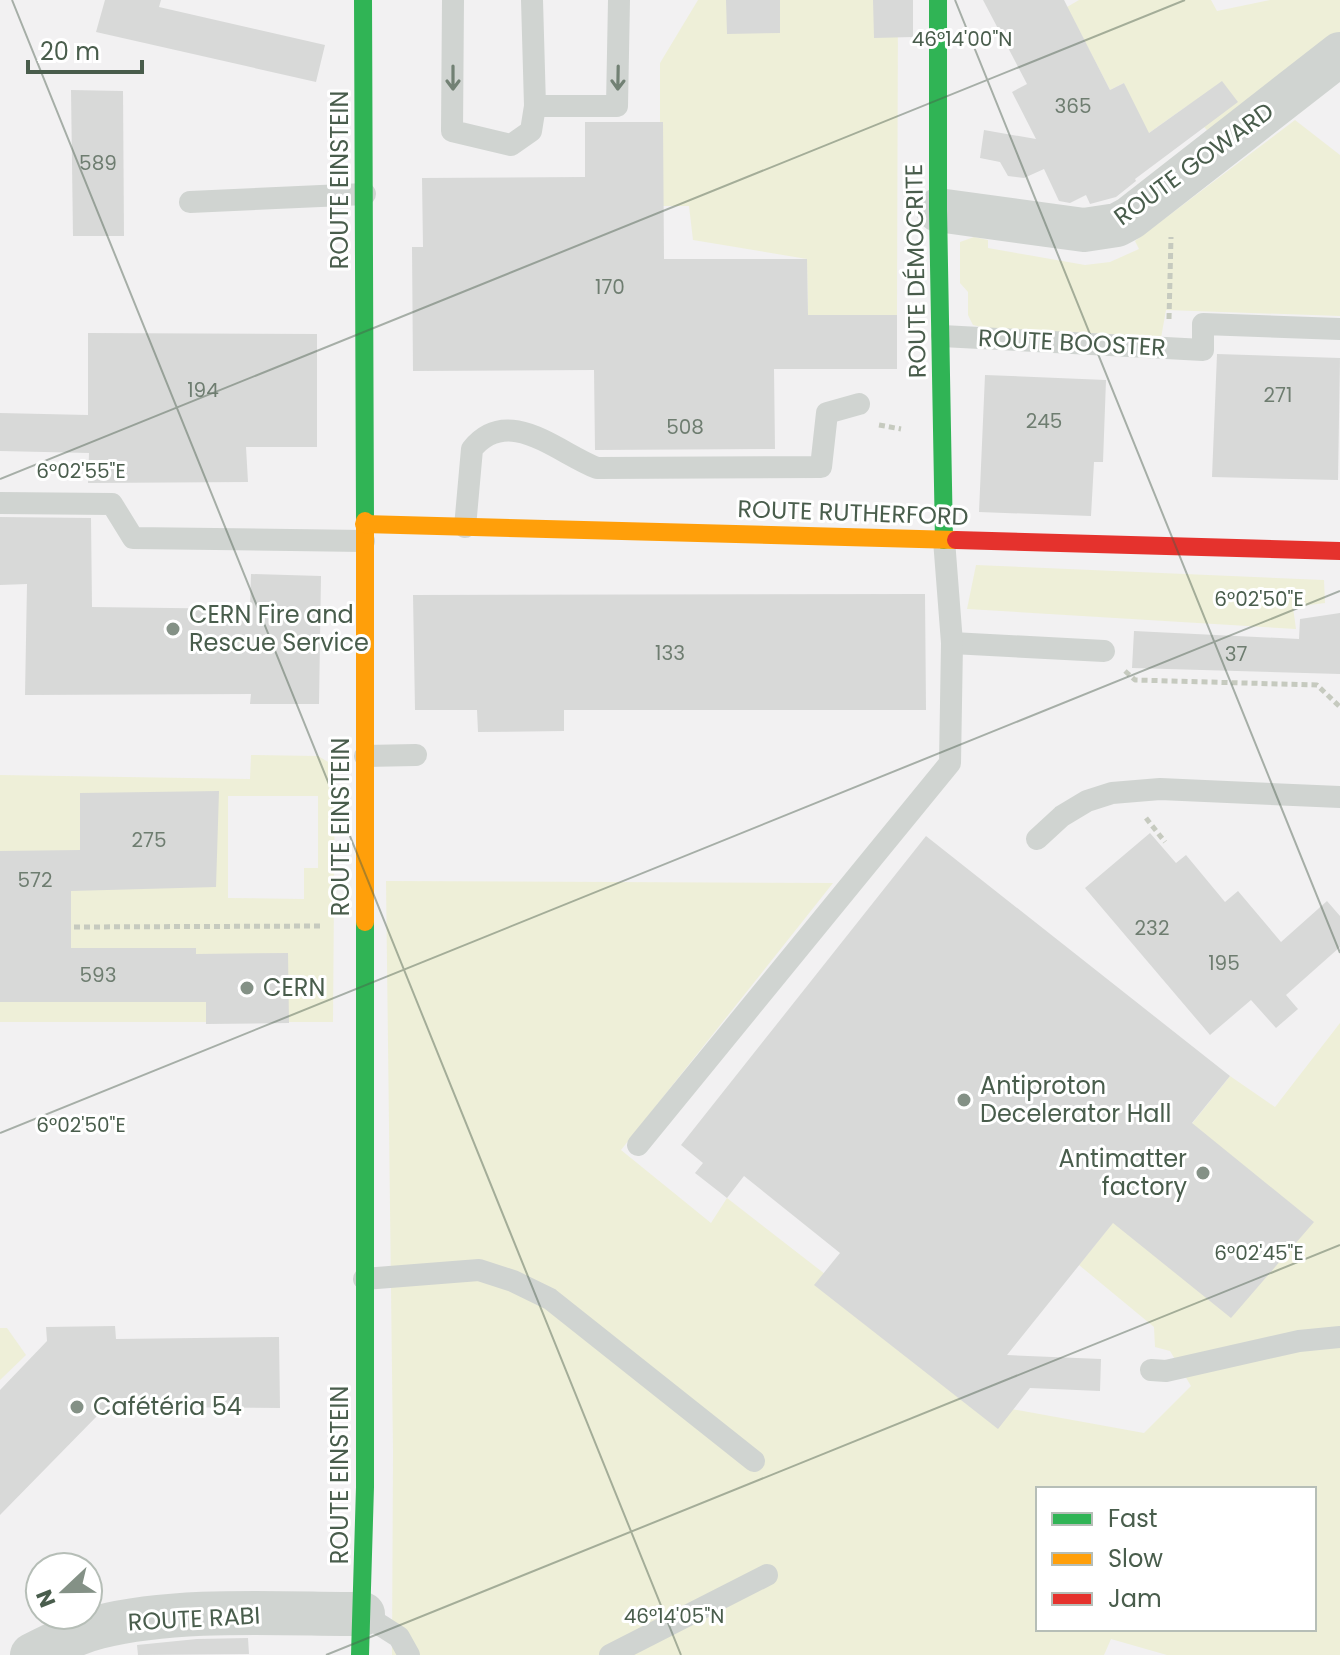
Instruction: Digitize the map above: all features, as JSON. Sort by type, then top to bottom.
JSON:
[{"type":"street","name":"ROUTE EINSTEIN","points":[[361,1634],[365,926],[363,0]]},
{"type":"street","name":"ROUTE DÉMOCRITE","points":[[938,0],[944,540]]},
{"type":"street","name":"ROUTE GOWARD","points":[[938,210],[1084,230],[1117,225],[1340,54]]},
{"type":"street","name":"ROUTE RUTHERFORD","points":[[364,533],[465,527],[1340,551]]},
{"type":"street","name":"ROUTE RABI","points":[[32,1655],[85,1631],[133,1619],[187,1615],[361,1634]]},
{"type":"lane","points":[[453,0],[452,131],[511,145],[531,131],[535,106],[532,0]]},
{"type":"lane","points":[[535,106],[617,106],[619,0]]},
{"type":"lane","points":[[190,202],[365,194]]},
{"type":"lane","name":"ROUTE BOOSTER","points":[[942,336],[1203,350],[1203,324],[1340,329]]},
{"type":"lane","points":[[465,527],[472,449],[488,434],[502,430],[542,438],[579,461],[597,468],[821,467],[827,413],[859,404]]},
{"type":"lane","points":[[0,503],[112,504],[133,538],[364,533]]},
{"type":"lane","points":[[638,1145],[950,763],[952,643],[944,540]]},
{"type":"lane","points":[[952,643],[1104,651]]},
{"type":"lane","points":[[365,756],[416,755]]},
{"type":"lane","points":[[1037,839],[1062,816],[1087,801],[1112,793],[1160,789],[1340,797]]},
{"type":"lane","points":[[364,1279],[479,1270],[513,1281],[550,1299],[754,1461]]},
{"type":"lane","points":[[1151,1370],[1166,1371],[1299,1341],[1340,1337]]},
{"type":"lane","points":[[610,1655],[767,1575]]},
{"type":"lane","points":[[361,1634],[399,1637],[409,1655]]},
{"type":"path","points":[[1169,304],[1171,237]]},
{"type":"path","points":[[1104,651],[1135,680],[1317,685],[1340,707]]},
{"type":"path","points":[[74,927],[365,926]]},
{"type":"green space","points":[[698,0],[898,0],[897,315],[808,315],[807,259],[693,240],[689,206],[660,206],[660,63]]},
{"type":"green space","points":[[1079,0],[1211,0],[1217,11],[1270,0],[1340,0],[1340,34],[1210,134],[1187,106],[1139,140],[1124,83],[1110,90],[1067,7]]},
{"type":"green space","points":[[1295,120],[1340,155],[1340,316],[1166,310],[1161,338],[973,325],[968,315],[968,292],[960,283],[960,242],[974,237],[988,240],[988,248],[1085,265],[1110,262],[1139,249],[1135,241]]},
{"type":"green space","points":[[976,565],[1324,580],[1325,603],[1293,607],[1296,629],[967,609]]},
{"type":"green space","points":[[251,755],[318,756],[335,766],[333,1022],[0,1022],[0,775],[250,779]],"holes":[[[228,796],[318,796],[318,868],[304,868],[304,899],[228,898]]]},
{"type":"green space","points":[[386,881],[833,883],[621,1150],[711,1223],[727,1198],[995,1406],[1144,1433],[1191,1386],[1170,1351],[1155,1347],[1154,1327],[1079,1265],[1230,1076],[1275,1107],[1340,1023],[1340,1655],[1167,1655],[1111,1639],[1104,1655],[392,1655],[393,1452]]},
{"type":"green space","points":[[0,1328],[7,1328],[26,1355],[0,1380]]},
{"type":"building","points":[[105,0],[161,0],[159,7],[325,45],[316,82],[96,32]]},
{"type":"building","points":[[726,0],[780,0],[780,33],[727,34]]},
{"type":"building","points":[[873,0],[913,0],[913,37],[874,38]]},
{"type":"building","points":[[983,0],[1064,0],[1110,90],[1124,83],[1149,133],[1222,81],[1238,102],[1135,179],[1116,197],[1090,204],[1086,195],[1070,203],[1059,201],[1044,169],[1024,178],[1008,176],[1000,162],[980,158],[984,130],[1036,139],[1012,92],[1027,84]]},
{"type":"building","points":[[71,90],[123,91],[124,236],[73,236]]},
{"type":"building","points":[[585,122],[663,122],[664,259],[807,259],[808,315],[897,315],[897,369],[774,369],[775,449],[595,450],[594,370],[413,371],[412,247],[423,247],[422,178],[585,177]]},
{"type":"building","points":[[88,333],[317,334],[317,447],[246,447],[248,482],[88,483],[89,453],[0,451],[0,413],[88,415]]},
{"type":"building","points":[[1217,354],[1340,358],[1338,480],[1212,477]]},
{"type":"building","points":[[985,375],[1106,380],[1103,462],[1094,462],[1091,516],[979,512]]},
{"type":"building","name":"CERN Fire and Rescue Service","points":[[0,517],[91,518],[92,607],[250,609],[251,574],[321,576],[319,704],[250,704],[251,694],[25,695],[27,584],[0,585]]},
{"type":"building","points":[[925,594],[926,710],[564,710],[564,731],[478,732],[477,710],[415,710],[413,595]]},
{"type":"building","points":[[1340,613],[1340,674],[1132,668],[1134,631],[1299,639],[1300,619]]},
{"type":"building","points":[[219,791],[216,887],[71,891],[71,948],[196,948],[196,954],[288,953],[289,1023],[206,1024],[206,1002],[0,1002],[0,851],[80,850],[80,793]]},
{"type":"building","points":[[1150,833],[1176,863],[1186,855],[1225,902],[1238,891],[1281,942],[1327,901],[1340,916],[1340,947],[1286,995],[1298,1009],[1276,1028],[1251,1000],[1210,1035],[1085,888]]},
{"type":"building","name":"Antiproton Decelerator Hall","points":[[926,836],[1230,1076],[1192,1123],[1314,1222],[1231,1318],[1113,1223],[1007,1355],[1101,1359],[1100,1391],[1030,1388],[998,1429],[814,1285],[840,1253],[744,1176],[727,1198],[695,1173],[703,1163],[681,1145]]},
{"type":"building","points":[[115,1326],[116,1339],[279,1337],[280,1408],[113,1407],[99,1414],[0,1515],[0,1390],[47,1341],[46,1327]]},
{"type":"building","points":[[248,1638],[249,1654],[138,1655],[137,1645]]},
{"type":"traffic: fast","points":[[363,0],[365,521]]},
{"type":"traffic: fast","points":[[938,0],[944,540]]},
{"type":"traffic: fast","points":[[360,1655],[365,1487],[365,922]]},
{"type":"traffic: slow","points":[[365,521],[365,922]]},
{"type":"traffic: slow","points":[[364,524],[956,540]]},
{"type":"traffic: jam","points":[[956,540],[1340,551]]},
{"type":"place","name":"CERN Fire and Rescue Service","points":[[173,629]]},
{"type":"place","name":"CERN","points":[[247,988]]},
{"type":"place","name":"Antiproton Decelerator Hall","points":[[964,1100]]},
{"type":"place","name":"Antimatter factory","points":[[1203,1173]]},
{"type":"place","name":"Cafétéria 54","points":[[77,1407]]}]
